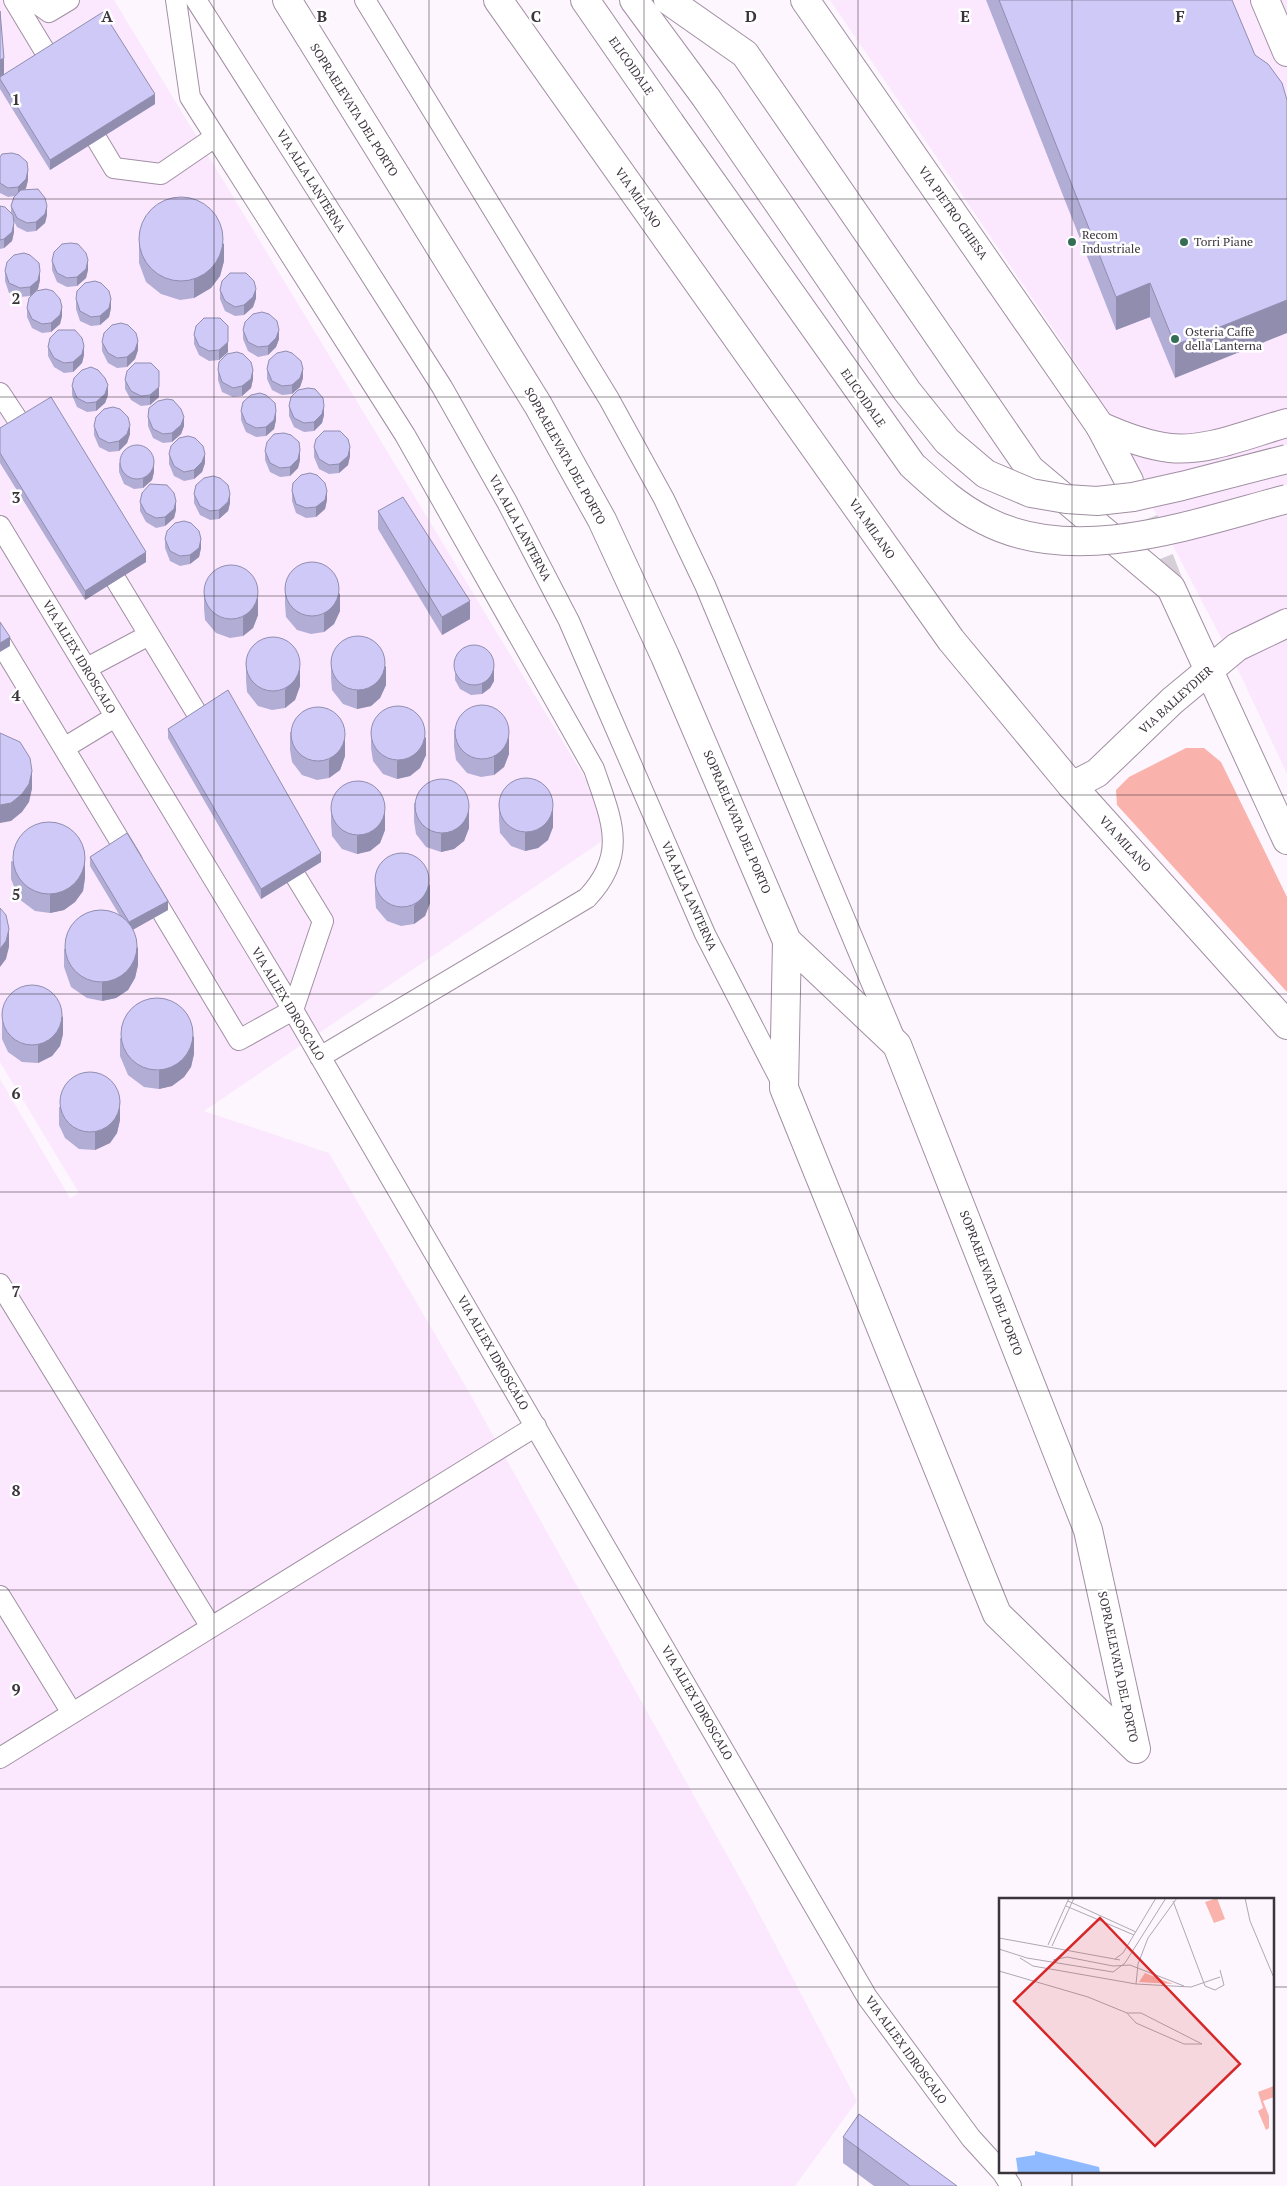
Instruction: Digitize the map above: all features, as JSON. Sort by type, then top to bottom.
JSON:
[{"type":"main road","name":"SOPRAELEVATA DEL PORTO","points":[[287,0],[308,37],[538,405],[602,520],[665,656],[787,940],[898,1046],[1088,1530],[1136,1749],[997,1614],[784,1088],[787,940]]},
{"type":"main road","name":"VIA MILANO","points":[[498,0],[951,640],[1072,786],[1287,1025]]},
{"type":"main road","name":"ELICOIDALE","points":[[585,0],[906,458],[952,502],[986,521],[1023,534],[1060,540],[1098,541],[1141,536],[1287,499]]},
{"type":"main road","points":[[634,0],[707,99],[907,391],[947,441],[986,474],[1031,493],[1066,499],[1097,501],[1132,497],[1182,486],[1287,459]]},
{"type":"main road","points":[[668,0],[745,54],[1030,468],[1171,588],[1287,840]]},
{"type":"main road","name":"VIA PIETRO CHIESA","points":[[805,0],[1100,426]]},
{"type":"main road","points":[[1266,0],[1287,52]]},
{"type":"main road","points":[[1100,426],[1133,440],[1170,448],[1202,446],[1287,423]]},
{"type":"main road","points":[[1100,426],[1129,480]]},
{"type":"main road","name":"VIA BALLEYDIER","points":[[1072,786],[1097,773],[1172,701],[1237,646],[1287,623]]},
{"type":"lane","points":[[14,0],[114,168],[161,174],[216,137]]},
{"type":"lane","points":[[32,0],[49,12],[70,0]]},
{"type":"lane","points":[[176,0],[190,97],[405,435],[594,769],[609,815],[613,848],[610,867],[602,882],[587,898],[320,1057]]},
{"type":"lane","name":"VIA ALLA LANTERNA","points":[[196,0],[442,387],[507,502],[569,621],[704,934],[784,1088]]},
{"type":"lane","points":[[365,0],[609,399],[664,499],[705,585],[898,1046]]},
{"type":"lane","points":[[0,394],[43,460]]},
{"type":"lane","name":"VIA ALL'EX IDROSCALO","points":[[0,526],[293,1010],[867,1997],[971,2138],[999,2169]]},
{"type":"lane","points":[[93,544],[221,753]]},
{"type":"lane","points":[[87,668],[149,635]]},
{"type":"lane","points":[[0,642],[240,1040],[293,1010],[323,921],[272,837]]},
{"type":"lane","points":[[64,748],[115,717]]},
{"type":"lane","points":[[0,1284],[211,1627]]},
{"type":"lane","points":[[0,1758],[536,1426]]},
{"type":"lane","points":[[0,1596],[72,1713]]},
{"type":"lane","name":"VIA ALL'EX IDROSCALO","points":[[1003,2174],[1010,2186]]},
{"type":"shaded area","points":[[0,0],[114,0],[617,831],[204,1111],[329,1153],[470,1394],[751,1898],[857,2101],[795,2186],[0,2186],[0,1079],[70,1198],[79,1193],[0,1062]]},
{"type":"shaded area","points":[[830,0],[1287,0],[1287,774],[1241,676],[1081,370]]},
{"type":"shaded area","points":[[1186,748],[1204,748],[1221,762],[1287,897],[1287,992],[1117,805],[1116,790],[1129,777]]},
{"type":"building","name":"Torri Piane","points":[[999,0],[1232,0],[1255,55],[1268,64],[1282,83],[1287,100],[1287,300],[1175,345],[1150,283],[1116,297]]},
{"type":"building","points":[[0,11],[4,58],[0,60]]},
{"type":"building","points":[[103,12],[155,94],[50,160],[0,77]]},
{"type":"building","points":[[12,153],[19,155],[27,162],[28,170],[26,179],[18,187],[8,188],[0,183],[0,157],[2,154]]},
{"type":"building","points":[[38,189],[45,198],[47,206],[45,214],[36,222],[27,223],[17,218],[11,206],[14,197],[21,190]]},
{"type":"building","points":[[181,197],[197,200],[211,209],[220,223],[223,239],[220,255],[211,269],[197,278],[181,281],[165,278],[151,269],[142,255],[139,239],[142,223],[151,209],[165,200]]},
{"type":"building","points":[[0,206],[5,207],[13,215],[14,223],[12,232],[0,240]]},
{"type":"building","points":[[62,244],[78,244],[86,253],[88,260],[86,269],[77,277],[67,278],[57,273],[52,261],[54,252]]},
{"type":"building","points":[[24,253],[30,255],[39,263],[40,271],[38,280],[30,287],[20,288],[9,283],[5,271],[7,262],[14,255]]},
{"type":"building","points":[[230,273],[246,273],[254,281],[256,289],[253,297],[244,305],[235,307],[225,301],[220,290],[222,281]]},
{"type":"building","points":[[95,281],[101,283],[109,291],[111,299],[109,308],[100,316],[91,317],[80,311],[76,299],[77,291],[85,283]]},
{"type":"building","points":[[46,289],[53,291],[60,299],[62,307],[60,315],[51,323],[42,324],[32,319],[27,308],[29,298],[36,291]]},
{"type":"building","points":[[262,312],[269,314],[277,321],[279,330],[276,338],[268,346],[258,347],[248,342],[243,330],[245,322],[253,314]]},
{"type":"building","points":[[204,318],[220,318],[228,326],[228,342],[219,350],[209,351],[199,346],[194,335],[196,326]]},
{"type":"building","points":[[121,323],[128,325],[136,333],[138,341],[135,350],[127,357],[117,358],[108,353],[102,342],[104,333],[112,325]]},
{"type":"building","points":[[58,330],[75,330],[82,338],[84,346],[82,354],[73,362],[64,363],[54,358],[48,347],[50,338]]},
{"type":"building","points":[[286,351],[292,353],[301,361],[303,369],[300,378],[292,385],[282,386],[272,381],[267,369],[269,360],[277,353]]},
{"type":"building","points":[[237,352],[243,354],[251,362],[253,370],[251,379],[242,386],[233,388],[222,382],[218,370],[219,362],[227,354]]},
{"type":"building","points":[[135,363],[151,363],[159,371],[159,387],[150,395],[141,396],[131,391],[125,380],[127,371]]},
{"type":"building","points":[[91,367],[98,370],[108,385],[105,394],[96,402],[87,403],[77,398],[72,386],[74,378],[82,370]]},
{"type":"building","points":[[315,389],[323,398],[324,406],[322,414],[314,422],[304,423],[294,418],[289,406],[291,397],[298,390]]},
{"type":"building","points":[[260,393],[266,395],[275,403],[276,411],[274,420],[266,427],[256,428],[246,423],[241,411],[243,402],[251,395]]},
{"type":"building","points":[[51,397],[146,552],[85,591],[0,453],[0,428]]},
{"type":"building","points":[[173,400],[181,409],[184,417],[181,425],[172,433],[163,434],[153,429],[148,417],[149,408],[158,401]]},
{"type":"building","points":[[113,407],[120,409],[128,417],[130,425],[127,434],[119,441],[109,443],[99,438],[94,426],[96,417],[104,409]]},
{"type":"building","points":[[324,431],[340,431],[348,439],[350,447],[348,456],[339,464],[329,465],[319,459],[314,447],[316,439]]},
{"type":"building","points":[[284,433],[291,435],[299,442],[300,450],[298,459],[290,467],[280,468],[270,463],[265,451],[267,442],[274,434]]},
{"type":"building","points":[[188,436],[195,438],[203,446],[205,454],[202,462],[194,470],[184,472],[174,466],[169,454],[171,446],[179,438]]},
{"type":"building","points":[[137,445],[144,446],[149,450],[153,455],[153,469],[149,474],[144,478],[137,479],[130,478],[125,474],[121,469],[120,462],[121,455],[125,450],[130,446]]},
{"type":"building","points":[[310,473],[317,475],[325,483],[327,491],[325,500],[316,507],[306,508],[296,504],[292,491],[293,483],[301,475]]},
{"type":"building","points":[[213,476],[220,478],[228,485],[230,494],[228,502],[219,510],[210,511],[200,506],[194,494],[196,485],[204,478]]},
{"type":"building","points":[[150,484],[167,485],[174,493],[176,501],[174,509],[165,517],[156,518],[146,513],[140,502],[142,493]]},
{"type":"building","points":[[403,497],[470,601],[442,617],[378,511]]},
{"type":"building","points":[[184,521],[191,523],[199,531],[201,539],[199,548],[190,555],[180,556],[170,551],[165,539],[167,531],[175,523]]},
{"type":"building","points":[[307,562],[317,562],[327,566],[335,574],[339,589],[335,604],[327,612],[317,616],[307,616],[297,612],[289,604],[285,594],[285,584],[289,574],[297,566]]},
{"type":"building","points":[[226,565],[236,565],[246,569],[254,577],[258,592],[254,607],[246,615],[236,619],[226,619],[216,615],[208,607],[204,597],[204,587],[208,577],[216,569]]},
{"type":"building","points":[[0,622],[10,637],[0,643]]},
{"type":"building","points":[[353,636],[363,636],[373,640],[381,648],[385,663],[381,678],[373,686],[363,690],[353,690],[343,686],[335,678],[331,668],[331,658],[335,648],[343,640]]},
{"type":"building","points":[[268,637],[278,637],[288,641],[296,649],[300,664],[296,679],[288,687],[278,691],[268,691],[258,687],[250,679],[246,669],[246,659],[250,649],[258,641]]},
{"type":"building","points":[[478,645],[485,648],[491,654],[494,665],[493,673],[485,682],[478,685],[470,685],[463,682],[455,673],[454,661],[457,654],[466,646]]},
{"type":"building","points":[[228,690],[321,853],[261,889],[168,729]]},
{"type":"building","points":[[477,705],[487,705],[497,709],[505,717],[509,732],[505,747],[497,755],[487,759],[477,759],[467,755],[459,747],[455,737],[455,727],[459,717],[467,709]]},
{"type":"building","points":[[393,706],[403,706],[413,710],[421,718],[425,733],[421,748],[413,756],[403,760],[393,760],[383,756],[375,748],[371,738],[371,728],[375,718],[383,710]]},
{"type":"building","points":[[313,707],[323,707],[333,711],[341,719],[345,734],[341,749],[333,757],[323,761],[313,761],[303,757],[295,749],[291,739],[291,729],[295,719],[303,711]]},
{"type":"building","points":[[0,733],[20,742],[30,758],[32,771],[29,784],[22,794],[11,803],[0,805]]},
{"type":"building","points":[[521,778],[531,778],[541,782],[549,790],[553,805],[549,820],[541,828],[531,832],[521,832],[511,828],[503,820],[499,810],[499,800],[503,790],[511,782]]},
{"type":"building","points":[[437,779],[447,779],[457,783],[465,791],[469,806],[465,821],[457,829],[447,833],[437,833],[427,829],[419,821],[415,811],[415,801],[419,791],[427,783]]},
{"type":"building","points":[[353,781],[363,781],[373,785],[381,793],[385,808],[381,823],[373,831],[363,835],[353,835],[343,831],[335,823],[331,813],[331,803],[335,793],[343,785]]},
{"type":"building","points":[[56,822],[75,832],[83,844],[85,858],[83,872],[75,884],[63,892],[42,894],[23,884],[15,872],[13,851],[23,832],[35,824]]},
{"type":"building","points":[[127,833],[168,901],[129,922],[90,857]]},
{"type":"building","points":[[397,853],[407,853],[417,857],[425,865],[429,880],[425,895],[417,903],[407,907],[397,907],[387,903],[379,895],[375,885],[375,875],[379,865],[387,857]]},
{"type":"building","points":[[0,908],[6,915],[9,929],[6,941],[0,949]]},
{"type":"building","points":[[108,910],[127,920],[135,932],[137,946],[135,960],[127,972],[115,980],[94,982],[75,972],[67,960],[65,939],[75,920],[87,912]]},
{"type":"building","points":[[32,985],[49,990],[57,998],[62,1015],[57,1032],[49,1040],[32,1045],[15,1040],[7,1032],[2,1015],[7,998],[15,990]]},
{"type":"building","points":[[164,998],[183,1008],[191,1020],[193,1034],[191,1048],[183,1060],[171,1068],[150,1070],[131,1060],[123,1048],[121,1027],[131,1008],[143,1000]]},
{"type":"building","points":[[90,1072],[107,1077],[115,1085],[120,1102],[115,1119],[107,1127],[90,1132],[73,1127],[65,1119],[60,1102],[65,1085],[73,1077]]},
{"type":"building","points":[[859,2114],[957,2186],[910,2186],[843,2137]]},
{"type":"tunnel","points":[[1129,481],[1171,588]]},
{"type":"place","name":"Recom Industriale","points":[[1072,242]]},
{"type":"place","name":"Torri Piane","points":[[1184,242]]},
{"type":"place","name":"Osteria Caffè della Lanterna","points":[[1175,339]]}]
